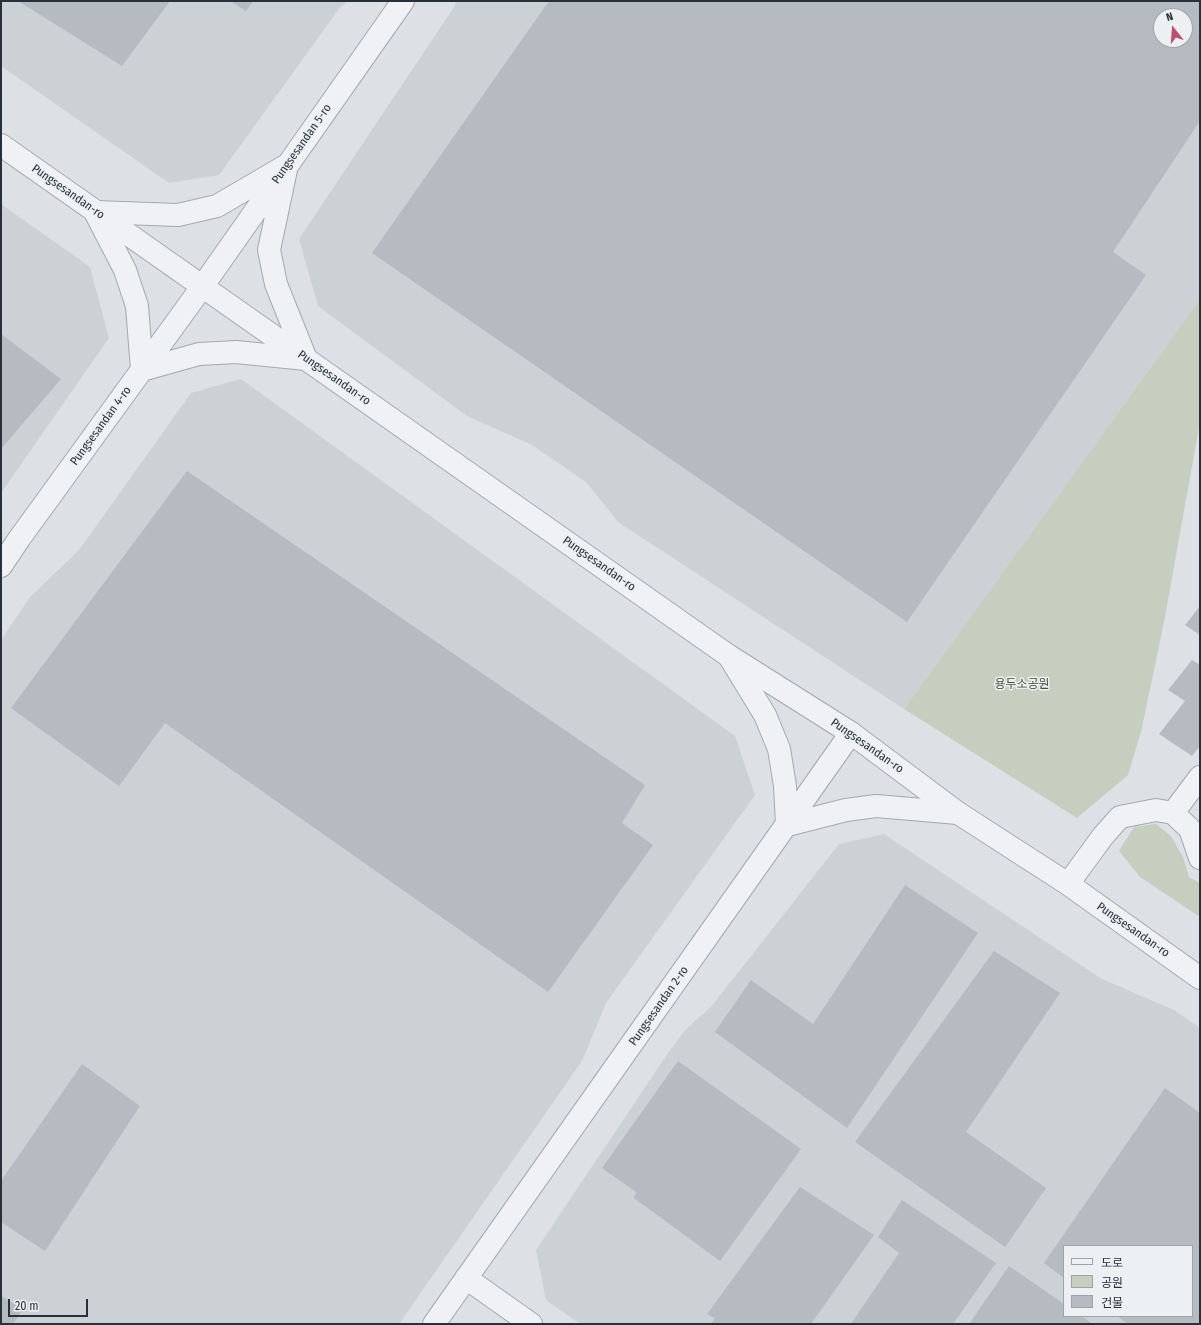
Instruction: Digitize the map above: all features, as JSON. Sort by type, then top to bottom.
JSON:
[{"type":"street","name":"Pungsesandan 5-ro","points":[[202,287],[403,1]]},
{"type":"street","name":"Pungsesandan-ro","points":[[1,145],[729,656],[850,733],[958,813],[1068,884],[1200,978]]},
{"type":"street","points":[[287,165],[269,250],[276,284],[306,359],[236,352],[199,354],[142,370],[137,306],[125,270],[95,212],[178,215],[217,206],[287,165]]},
{"type":"street","name":"Pungsesandan 4-ro","points":[[1,566],[202,287]]},
{"type":"street","points":[[729,656],[765,715],[779,749],[785,786],[787,824],[846,810],[876,806],[958,813]]},
{"type":"street","name":"Pungsesandan 2-ro","points":[[434,1324],[850,733]]},
{"type":"street","points":[[1173,813],[1200,777]]},
{"type":"street","points":[[1068,884],[1103,836],[1120,817],[1156,810],[1173,813],[1190,828],[1200,858]]},
{"type":"street","points":[[466,1278],[531,1324]]},
{"type":"shaded area","points":[[1,1],[348,1],[339,9],[219,175],[169,183],[1,66]]},
{"type":"shaded area","points":[[456,1],[1200,1],[1200,299],[904,709],[618,522],[586,482],[532,445],[467,416],[318,306],[299,239],[454,7]]},
{"type":"shaded area","points":[[1,204],[90,267],[109,338],[1,493]]},
{"type":"shaded area","points":[[241,379],[735,736],[755,795],[606,1003],[582,1061],[399,1324],[1,1324],[1,640],[30,597],[79,550],[191,393]]},
{"type":"shaded area","points":[[884,834],[1102,979],[1174,1010],[1200,1028],[1200,1324],[580,1324],[546,1300],[536,1250],[668,1053],[685,1030],[711,1007],[839,844]]},
{"type":"green space","name":"용두소공원","points":[[1200,299],[1200,422],[1164,622],[1141,732],[1128,775],[1077,818],[904,709]]},
{"type":"green space","points":[[1156,824],[1171,836],[1183,857],[1189,877],[1200,883],[1200,917],[1140,877],[1119,851],[1134,827]]},
{"type":"building","points":[[18,1],[170,1],[122,66]]},
{"type":"building","points":[[230,1],[253,1],[246,11]]},
{"type":"building","points":[[549,1],[1200,1],[1200,121],[1113,252],[1146,275],[907,622],[372,253]]},
{"type":"building","points":[[1,334],[61,379],[1,449]]},
{"type":"building","points":[[187,471],[645,785],[622,823],[653,845],[548,992],[165,723],[119,786],[11,708]]},
{"type":"building","points":[[1200,606],[1200,635],[1185,625]]},
{"type":"building","points":[[1192,660],[1200,665],[1200,746],[1192,756],[1159,734],[1185,701],[1168,690]]},
{"type":"building","points":[[905,885],[978,933],[847,1128],[715,1032],[751,980],[813,1024]]},
{"type":"building","points":[[994,951],[1060,993],[966,1132],[1046,1188],[1005,1247],[855,1142]]},
{"type":"building","points":[[678,1061],[801,1149],[720,1261],[634,1198],[636,1192],[602,1168]]},
{"type":"building","points":[[82,1064],[140,1106],[45,1251],[1,1222],[1,1181]]},
{"type":"building","points":[[1165,1088],[1200,1113],[1200,1324],[1128,1324],[1118,1317],[1193,1317],[1193,1245],[1063,1245],[1063,1277],[1044,1263]]},
{"type":"building","points":[[800,1187],[874,1235],[811,1324],[711,1324],[715,1318],[707,1314]]},
{"type":"building","points":[[902,1200],[996,1263],[953,1324],[851,1324],[899,1253],[878,1237]]},
{"type":"building","points":[[1009,1266],[1063,1303],[1063,1317],[1082,1317],[1093,1324],[969,1324]]},
{"type":"building","points":[[1,1296],[23,1309],[13,1324],[1,1324]]}]
